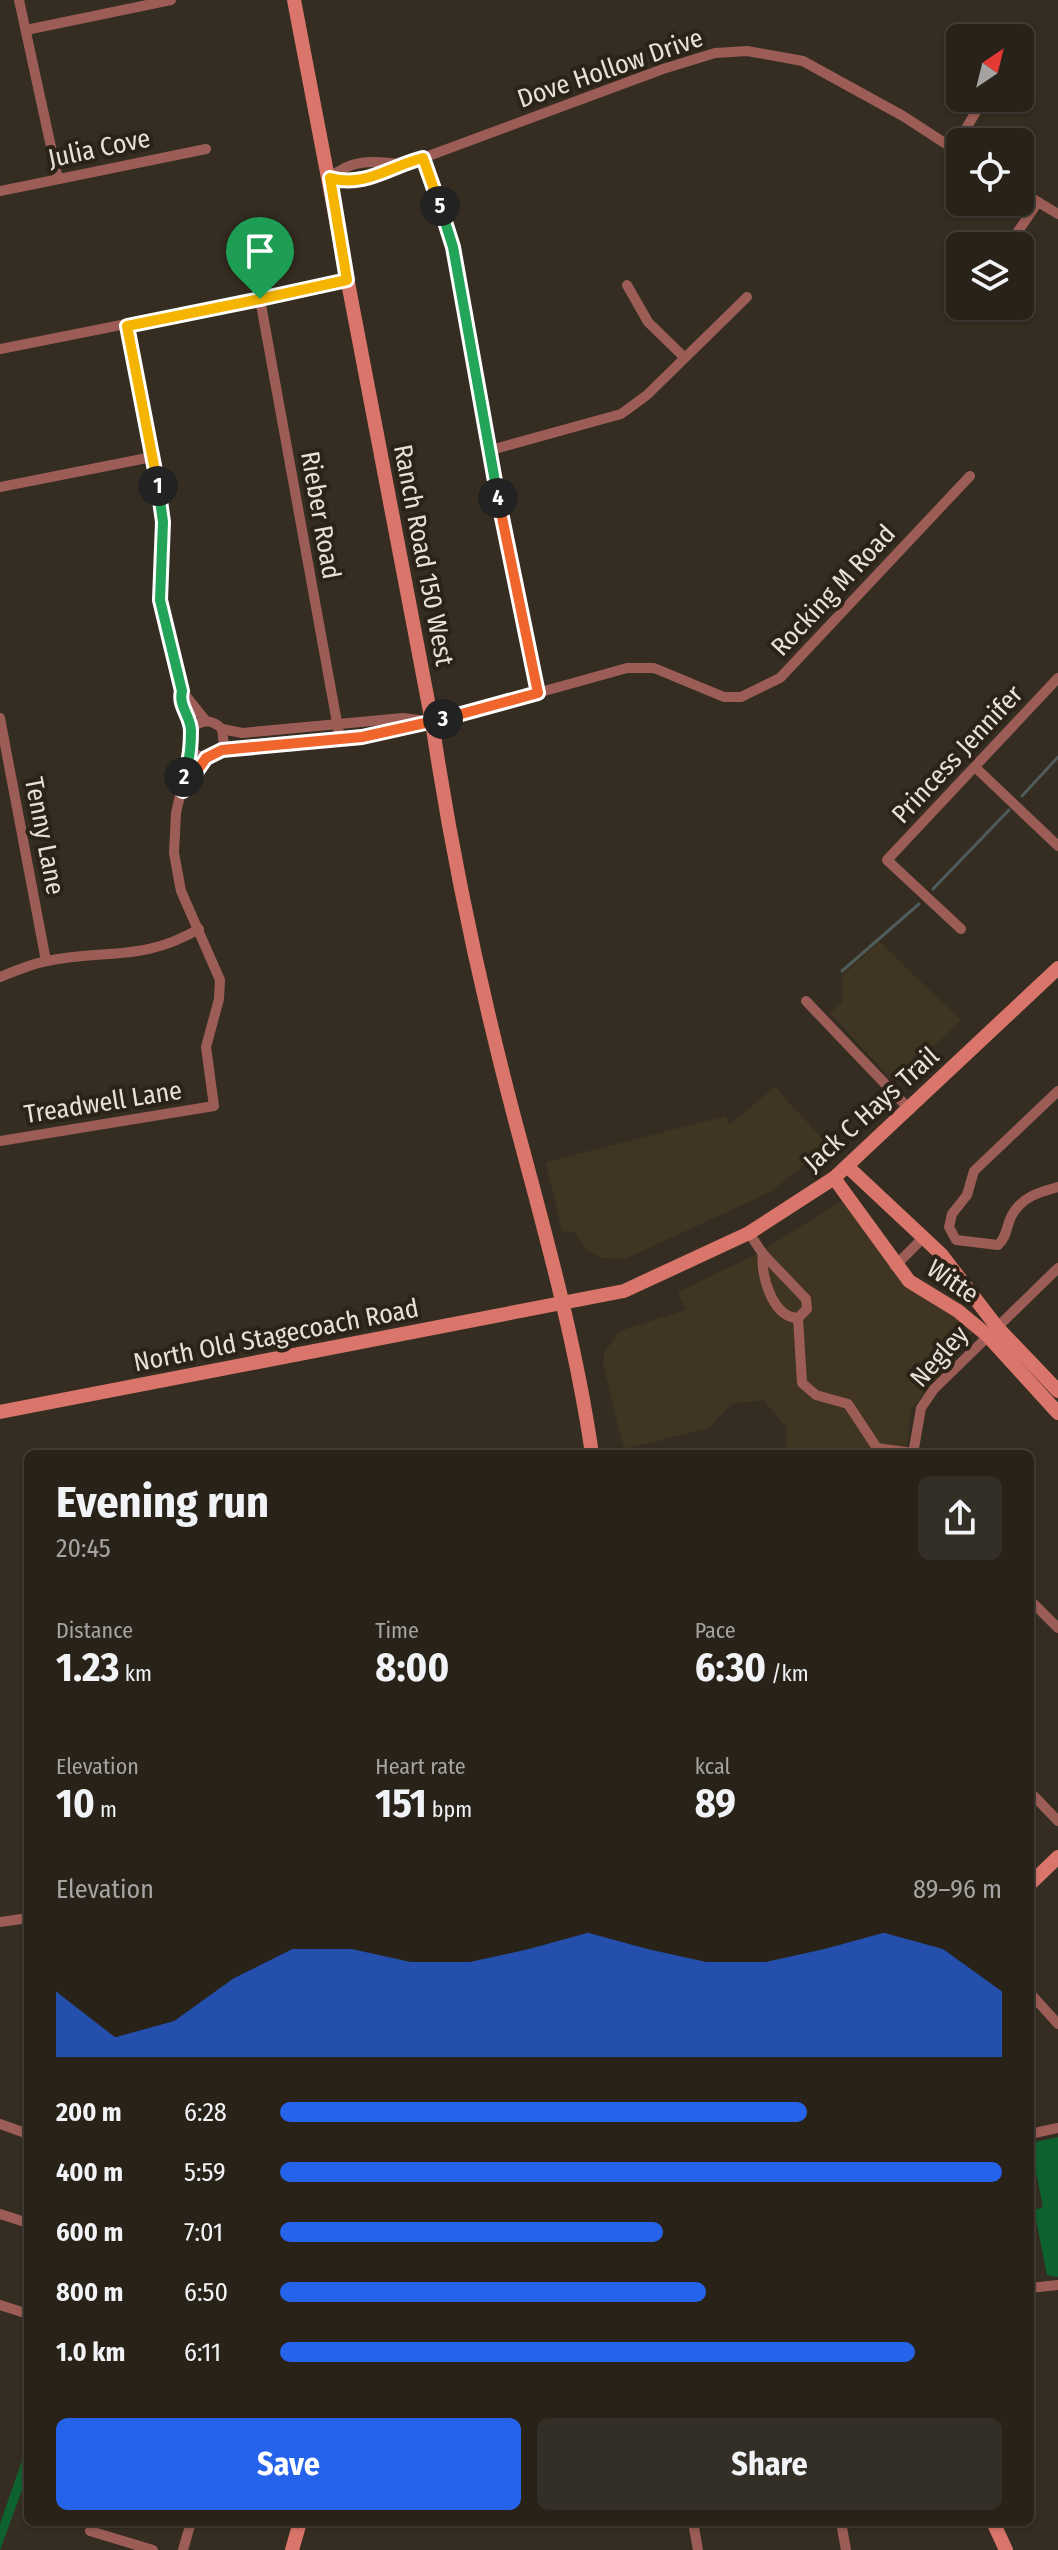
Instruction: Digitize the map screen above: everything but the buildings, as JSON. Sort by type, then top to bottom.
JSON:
[{"type":"main road","name":"Ranch Road 150 West","points":[[294,0],[432,722],[446,818],[483,991],[561,1304],[591,1450]]},
{"type":"main road","name":"Jack C Hays Trail","points":[[561,1304],[624,1291],[749,1233],[834,1178],[1058,968]]},
{"type":"main road","name":"Witte","points":[[848,1167],[941,1254],[992,1331],[1058,1413]]},
{"type":"main road","name":"Witte","points":[[834,1178],[895,1266],[909,1281],[992,1331],[1058,1391]]},
{"type":"main road","name":"North Old Stagecoach Road","points":[[0,1412],[561,1304]]},
{"type":"main road","points":[[1034,1880],[1058,1857]]},
{"type":"main road","points":[[292,2550],[299,2526]]},
{"type":"main road","points":[[995,2526],[1006,2550]]},
{"type":"street","points":[[19,0],[58,179]]},
{"type":"street","points":[[26,30],[171,0]]},
{"type":"street","name":"Dove Hollow Drive","points":[[330,178],[345,182],[375,178],[398,164],[423,158],[663,69],[715,53],[747,51],[803,61],[946,145]]},
{"type":"street","name":"Julia Cove","points":[[0,191],[206,149]]},
{"type":"street","points":[[423,158],[453,247],[538,693]]},
{"type":"street","name":"Dove Hollow Drive","points":[[330,178],[341,167],[374,160],[398,164]]},
{"type":"street","points":[[1034,200],[1058,214]]},
{"type":"street","points":[[1018,232],[1038,202]]},
{"type":"street","points":[[0,349],[347,280]]},
{"type":"street","points":[[627,285],[648,322],[684,357]]},
{"type":"street","points":[[491,450],[621,414],[647,395],[747,297]]},
{"type":"street","name":"Rieber Road","points":[[260,299],[340,739]]},
{"type":"street","points":[[127,326],[163,522],[160,600],[182,691],[206,721],[222,729],[242,733],[403,718],[432,722]]},
{"type":"street","points":[[0,487],[152,457]]},
{"type":"street","name":"Rocking M Road","points":[[432,722],[627,668],[654,668],[724,697],[741,697],[780,678],[970,476]]},
{"type":"street","name":"Princess Jennifer","points":[[961,929],[887,860],[1058,678]]},
{"type":"street","points":[[0,977],[46,961],[132,955],[177,942],[199,929],[181,891],[175,864],[173,830],[191,748],[191,730],[180,698],[182,691]]},
{"type":"street","points":[[191,730],[206,721]]},
{"type":"street","points":[[183,791],[206,758],[222,750],[340,739],[432,722]]},
{"type":"street","name":"Tenny Lane","points":[[1,725],[46,961]]},
{"type":"street","points":[[222,729],[225,739],[222,750]]},
{"type":"street","points":[[191,748],[206,758]]},
{"type":"street","points":[[976,768],[1058,846]]},
{"type":"street","name":"Treadwell Lane","points":[[0,1141],[214,1106],[206,1047],[218,1007],[220,980],[199,929]]},
{"type":"street","points":[[806,1001],[910,1110]]},
{"type":"street","points":[[956,1240],[949,1227],[952,1214],[967,1195],[974,1171],[1058,1091]]},
{"type":"street","points":[[941,1254],[956,1240],[998,1245],[1005,1239],[1012,1215],[1022,1203],[1032,1194],[1058,1187]]},
{"type":"street","points":[[749,1233],[763,1254],[806,1299],[807,1309],[798,1318],[790,1318],[779,1310],[762,1272],[763,1254]]},
{"type":"street","points":[[895,1266],[922,1239]]},
{"type":"street","name":"Negley","points":[[914,1450],[921,1408],[934,1389],[1058,1268]]},
{"type":"street","points":[[798,1318],[802,1383],[816,1395],[848,1404],[877,1448],[889,1450]]},
{"type":"street","points":[[1034,1604],[1058,1628]]},
{"type":"street","points":[[1034,1796],[1058,1821]]},
{"type":"street","points":[[0,1922],[24,1919]]},
{"type":"street","points":[[1034,1997],[1058,2024]]},
{"type":"street","points":[[0,2124],[24,2133]]},
{"type":"street","points":[[1034,2133],[1058,2128]]},
{"type":"street","points":[[0,2214],[24,2222]]},
{"type":"street","points":[[1034,2288],[1058,2285]]},
{"type":"street","points":[[0,2305],[24,2313]]},
{"type":"street","points":[[92,2526],[90,2531],[153,2550]]},
{"type":"street","points":[[183,2550],[190,2526]]},
{"type":"street","points":[[694,2526],[698,2550]]},
{"type":"street","points":[[842,2526],[846,2550]]},
{"type":"shaded area","points":[[879,942],[961,1020],[895,1083],[830,1013],[842,1002],[842,976]]},
{"type":"shaded area","points":[[775,1087],[828,1145],[772,1191],[625,1259],[602,1258],[587,1251],[575,1232],[562,1231],[546,1162],[726,1116],[729,1125]]},
{"type":"shaded area","points":[[843,1200],[890,1267],[907,1285],[959,1316],[974,1331],[911,1410],[906,1450],[786,1450],[786,1426],[763,1400],[732,1404],[709,1428],[624,1449],[603,1364],[604,1353],[620,1331],[685,1310],[678,1292],[755,1255]]},
{"type":"green space","points":[[1058,2137],[1058,2277],[1047,2275],[1034,2210],[1043,2207],[1034,2163],[1034,2142]]},
{"type":"green space","points":[[24,2455],[24,2485],[0,2550],[0,2524]]},
{"type":"waterway","points":[[1022,796],[1058,757]]},
{"type":"waterway","points":[[933,889],[1009,810]]},
{"type":"waterway","points":[[842,971],[919,904]]},
{"type":"route","points":[[423,158],[453,247],[538,693],[404,730],[318,742],[222,750],[206,758],[183,791],[182,781],[190,762],[191,730],[180,698],[182,691],[160,600],[163,522],[127,326],[260,299],[347,280],[330,178],[345,182],[375,178],[398,164],[423,158]]}]
